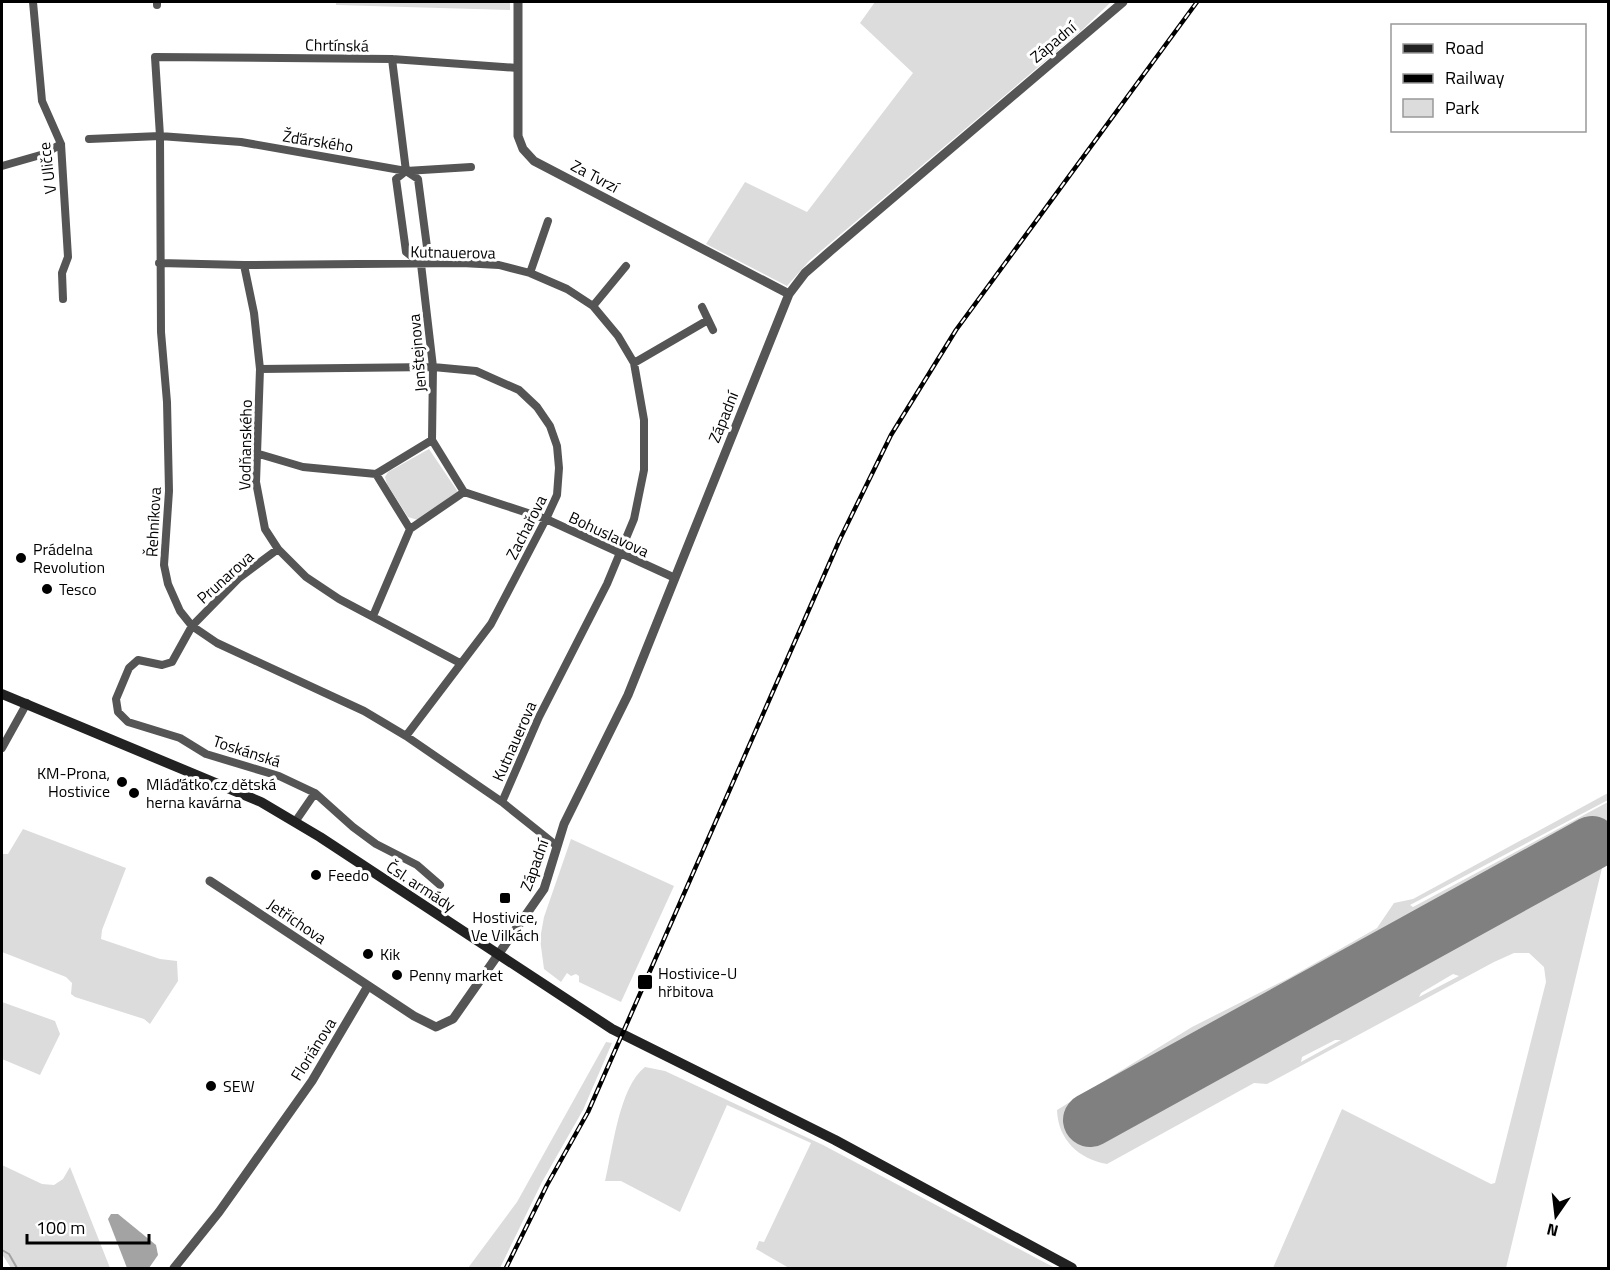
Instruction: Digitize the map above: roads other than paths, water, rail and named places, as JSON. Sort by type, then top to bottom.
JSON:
[{"type":"main road","name":"Čsl. armády","points":[[2,694],[161,762],[238,791],[295,822],[618,1032],[811,1128],[1072,1269]]},
{"type":"street","name":"V Uličce","points":[[33,2],[42,101],[61,144],[68,257],[62,273],[63,298]]},
{"type":"street","name":"Za Tvrzí","points":[[518,2],[518,136],[523,149],[534,161],[789,294]]},
{"type":"street","name":"Západní","points":[[498,953],[544,889],[564,824],[628,695],[789,294],[806,273],[828,253],[1124,2]]},
{"type":"street","name":"Chrtínská","points":[[155,57],[392,59],[518,68]]},
{"type":"street","name":"Řehníkova","points":[[155,57],[160,136],[161,332],[167,402],[169,492],[164,565],[168,584],[180,611],[192,626],[217,643],[364,711],[406,736],[502,802],[557,846]]},
{"type":"street","name":"Jenštejnova","points":[[392,59],[406,171],[418,179],[427,247],[421,264],[434,367],[432,440]]},
{"type":"street","name":"Žďárského","points":[[89,139],[160,136],[241,142],[406,171],[471,167]]},
{"type":"street","points":[[2,166],[44,154],[61,144]]},
{"type":"street","name":"Jenštejnova","points":[[406,171],[396,179],[406,252],[421,264]]},
{"type":"street","points":[[530,273],[548,221]]},
{"type":"street","name":"Kutnauerova","points":[[159,263],[499,265],[530,273],[567,289],[593,306],[618,336],[634,363],[644,420],[644,470],[634,519],[620,555],[539,717],[502,802]]},
{"type":"street","name":"Vodňanského","points":[[244,265],[254,313],[260,369],[259,454],[256,482],[259,510],[265,529],[278,549],[306,577],[339,599],[460,663]]},
{"type":"street","points":[[593,306],[626,266]]},
{"type":"street","points":[[702,307],[713,330]]},
{"type":"street","points":[[634,363],[708,320]]},
{"type":"street","name":"Zachařova","points":[[260,369],[434,367],[476,371],[519,390],[537,407],[550,426],[557,446],[559,468],[557,495],[546,519],[490,624],[406,736]]},
{"type":"street","points":[[259,454],[303,467],[376,474],[432,440],[464,492],[410,529],[373,616]]},
{"type":"street","points":[[376,474],[410,529]]},
{"type":"street","name":"Bohuslavova","points":[[464,492],[546,519],[620,555],[675,578]]},
{"type":"street","name":"Prunarova","points":[[192,626],[239,578],[278,549]]},
{"type":"street","name":"Toskánská","points":[[192,626],[172,662],[162,665],[138,660],[129,668],[116,699],[118,712],[128,722],[180,738],[206,754],[279,776],[315,793],[353,827],[376,843],[417,865],[440,885]]},
{"type":"street","points":[[2,748],[27,703]]},
{"type":"street","points":[[295,822],[315,793]]},
{"type":"street","name":"Jetřichova","points":[[210,881],[368,986]]},
{"type":"street","points":[[368,986],[436,1027],[453,1019],[498,953]]},
{"type":"street","name":"Floriánova","points":[[174,1269],[219,1212],[312,1081],[368,986]]},
{"type":"waterway","points":[[2,1250],[9,1254],[17,1268]]},
{"type":"railway","points":[[506,1268],[547,1185],[588,1112],[840,539],[891,435],[956,330],[1197,2]]},
{"type":"place","name":"Prádelna Revolution","points":[[21,558]]},
{"type":"place","name":"Tesco","points":[[47,589]]},
{"type":"place","name":"KM-Prona, Hostivice","points":[[122,782]]},
{"type":"place","name":"Mláďátko.cz dětská herna kavárna","points":[[134,793]]},
{"type":"place","name":"Feedo","points":[[316,875]]},
{"type":"place","name":"Hostivice, Ve Vilkách","points":[[505,898]]},
{"type":"place","name":"Kik","points":[[368,954]]},
{"type":"place","name":"Penny market","points":[[397,975]]},
{"type":"place","name":"Hostivice-U hřbitova","points":[[645,982]]},
{"type":"place","name":"SEW","points":[[211,1086]]}]
